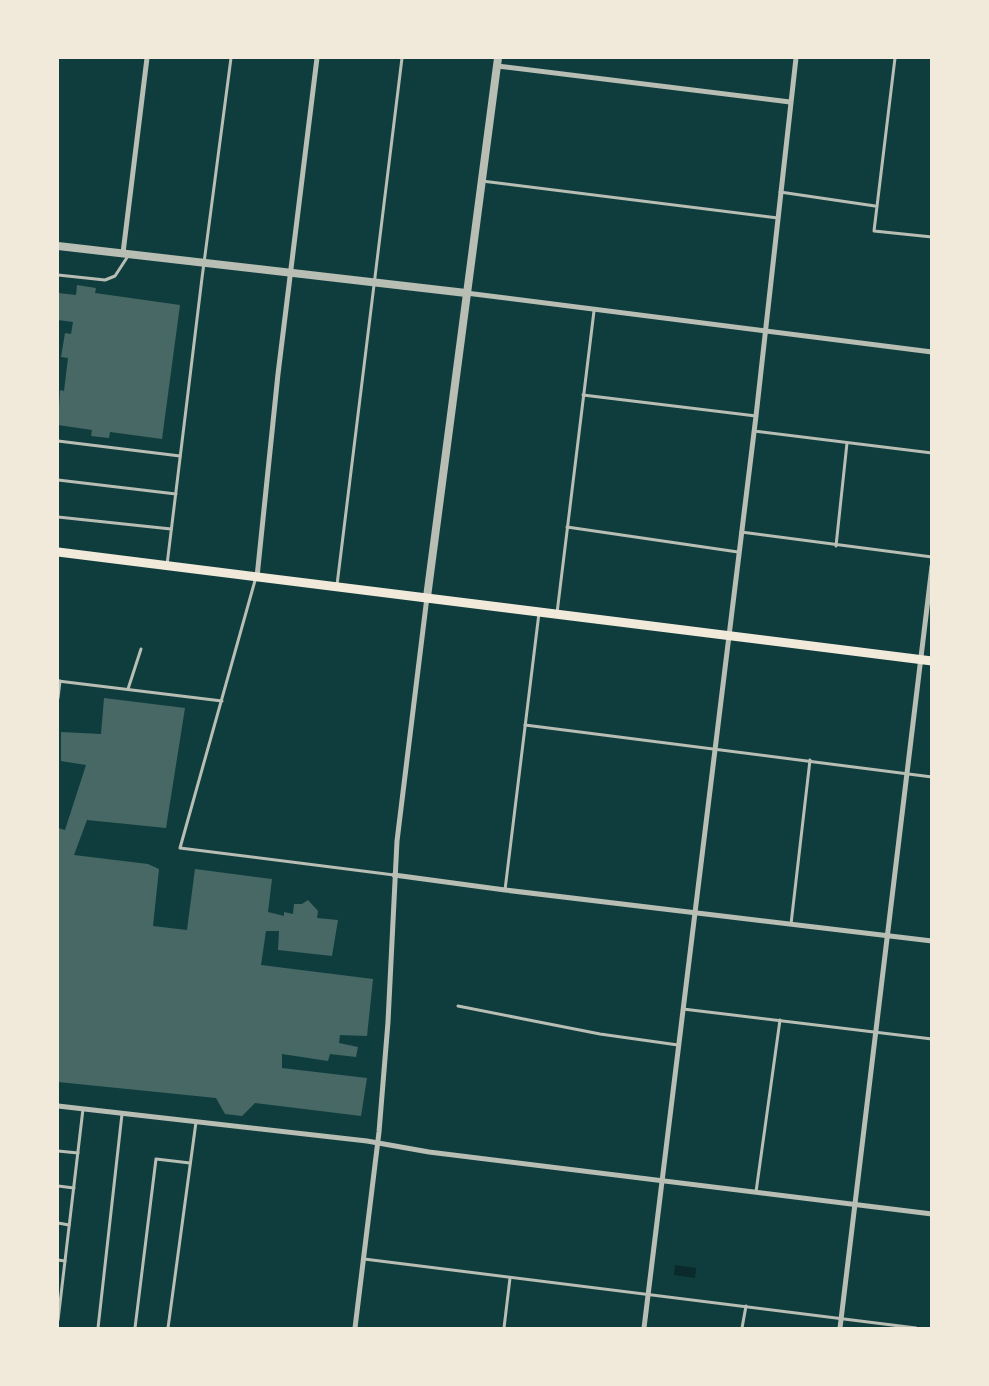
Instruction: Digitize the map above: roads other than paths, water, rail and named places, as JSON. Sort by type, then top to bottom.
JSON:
[{"type":"main road","points":[[58,552],[392,595],[427,597],[727,637],[932,661]]},
{"type":"street","points":[[126,253],[147,58]]},
{"type":"street","points":[[256,577],[317,58]]},
{"type":"street","points":[[644,1328],[727,637],[756,416],[796,58]]},
{"type":"street","points":[[355,1328],[378,1143],[388,1022],[394,875],[402,788],[498,62],[790,102]]},
{"type":"street","points":[[58,246],[466,293],[594,311],[932,352]]},
{"type":"street","points":[[840,1328],[919,660],[932,566]]},
{"type":"street","points":[[394,875],[932,941]]},
{"type":"street","points":[[58,1106],[378,1143],[429,1152],[932,1214]]},
{"type":"lane","points":[[167,566],[231,58]]},
{"type":"lane","points":[[336,588],[402,58]]},
{"type":"lane","points":[[894,58],[875,206],[874,231],[932,237]]},
{"type":"lane","points":[[481,181],[778,218]]},
{"type":"lane","points":[[780,192],[875,206]]},
{"type":"lane","points":[[58,275],[105,280],[115,276],[126,253]]},
{"type":"lane","points":[[556,615],[594,311]]},
{"type":"lane","points":[[584,395],[756,416]]},
{"type":"lane","points":[[754,431],[932,452]]},
{"type":"lane","points":[[58,441],[180,456]]},
{"type":"lane","points":[[836,546],[847,443]]},
{"type":"lane","points":[[58,480],[176,494]]},
{"type":"lane","points":[[58,517],[171,529]]},
{"type":"lane","points":[[567,527],[738,552]]},
{"type":"lane","points":[[741,532],[836,546],[932,557]]},
{"type":"lane","points":[[256,577],[180,848],[394,875]]},
{"type":"lane","points":[[505,890],[540,613]]},
{"type":"lane","points":[[128,689],[141,649]]},
{"type":"lane","points":[[58,698],[59,681],[222,701]]},
{"type":"lane","points":[[525,725],[932,777]]},
{"type":"lane","points":[[791,924],[810,760]]},
{"type":"lane","points":[[458,1006],[600,1034],[678,1045]]},
{"type":"lane","points":[[683,1009],[932,1039]]},
{"type":"lane","points":[[756,1192],[780,1020]]},
{"type":"lane","points":[[58,1320],[59,1298],[83,1109]]},
{"type":"lane","points":[[98,1328],[122,1113]]},
{"type":"lane","points":[[168,1328],[196,1122]]},
{"type":"lane","points":[[58,1151],[78,1154]]},
{"type":"lane","points":[[135,1328],[156,1159],[190,1163]]},
{"type":"lane","points":[[58,1186],[74,1188]]},
{"type":"lane","points":[[58,1223],[69,1225]]},
{"type":"lane","points":[[364,1259],[916,1328]]},
{"type":"lane","points":[[58,1260],[65,1261]]},
{"type":"lane","points":[[504,1328],[510,1278]]},
{"type":"lane","points":[[742,1328],[746,1306]]},
{"type":"water","points":[[675,1265],[696,1268],[695,1278],[674,1275]]}]
